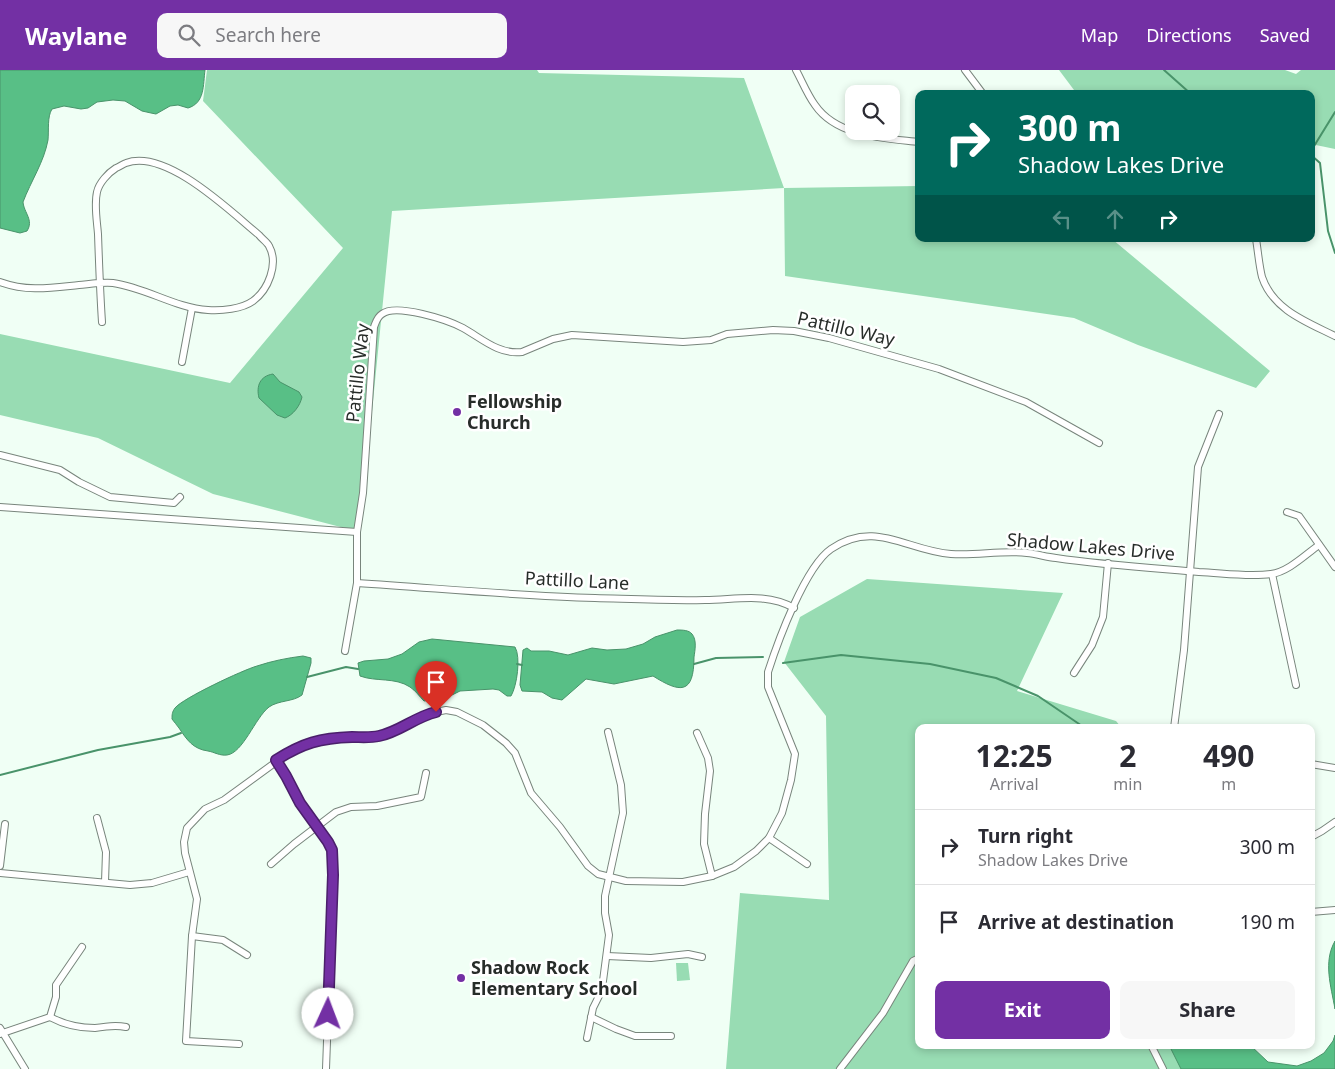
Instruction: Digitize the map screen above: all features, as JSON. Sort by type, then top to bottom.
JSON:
[{"type":"street","points":[[796,70],[815,106],[844,129],[867,136],[915,142]]},
{"type":"street","points":[[965,70],[979,90]]},
{"type":"street","points":[[0,282],[23,289],[46,289],[100,283],[112,283],[133,287],[184,307],[210,310],[240,307],[252,301],[268,282],[273,258],[269,246],[187,177],[170,168],[155,164],[127,162],[112,171],[101,182],[97,192],[97,212],[100,283],[102,322]]},
{"type":"street","points":[[1256,242],[1262,277],[1273,298],[1294,315],[1335,336]]},
{"type":"street","points":[[182,362],[192,308]]},
{"type":"street","name":"Pattillo Way","points":[[346,651],[357,583],[357,532],[363,493],[374,327],[381,314],[393,310],[411,312],[447,321],[464,328],[482,341],[514,354],[553,339],[572,335],[682,342],[711,340],[727,334],[773,330],[794,331],[820,336],[939,369],[1026,402],[1099,443]]},
{"type":"street","points":[[1175,724],[1184,650],[1198,467],[1219,414]]},
{"type":"street","points":[[0,455],[60,470],[79,482],[110,497],[174,503],[180,497]]},
{"type":"street","points":[[0,507],[357,532]]},
{"type":"street","points":[[1287,512],[1299,516],[1335,567]]},
{"type":"street","name":"Shadow Lakes Drive","points":[[239,1044],[186,1041],[192,936],[197,899],[189,872],[184,842],[187,828],[205,809],[224,800],[276,760],[291,751],[312,742],[334,738],[379,736],[392,732],[426,714],[446,710],[457,712],[483,725],[506,742],[515,753],[525,782],[538,801],[555,820],[588,866],[598,874],[626,881],[683,882],[712,876],[734,867],[756,851],[769,838],[782,813],[792,780],[795,754],[768,687],[768,672],[805,581],[830,550],[858,537],[871,536],[952,554],[1026,553],[1056,558],[1247,575],[1272,574],[1284,570],[1319,545]]},
{"type":"street","points":[[1074,673],[1092,645],[1103,617],[1108,563]]},
{"type":"street","points":[[1272,574],[1296,685]]},
{"type":"street","name":"Pattillo Lane","points":[[357,583],[592,598],[705,600],[768,598],[794,608]]},
{"type":"street","points":[[587,1038],[593,1008],[600,994],[607,956],[609,935],[605,913],[605,896],[623,813],[621,785],[608,732]]},
{"type":"street","points":[[697,733],[708,758],[710,771],[704,844],[712,876]]},
{"type":"street","points":[[276,760],[296,797],[331,846],[333,856],[326,1069]]},
{"type":"street","points":[[1315,765],[1335,768]]},
{"type":"street","points":[[271,864],[316,826],[336,812],[346,808],[377,806],[422,797],[426,773]]},
{"type":"street","points":[[97,818],[106,852],[105,882]]},
{"type":"street","points":[[1315,835],[1335,822]]},
{"type":"street","points":[[0,866],[5,824]]},
{"type":"street","points":[[769,838],[807,864]]},
{"type":"street","points":[[0,873],[130,884],[152,883],[189,872]]},
{"type":"street","points":[[1315,912],[1335,910]]},
{"type":"street","points":[[192,936],[223,940],[248,955]]},
{"type":"street","points":[[50,1017],[56,997],[56,985],[82,947]]},
{"type":"street","points":[[607,956],[652,958],[688,954],[702,957]]},
{"type":"street","points":[[840,1069],[883,1013],[915,960]]},
{"type":"street","points":[[25,1069],[1,1031],[50,1017],[70,1026],[98,1028],[115,1025],[126,1027]]},
{"type":"street","points":[[591,1018],[635,1036],[671,1036]]},
{"type":"street","points":[[1153,1049],[1163,1069]]},
{"type":"shaded area","points":[[0,70],[205,70],[200,98],[194,106],[188,108],[178,105],[170,106],[156,114],[142,111],[125,101],[113,100],[97,102],[88,108],[81,109],[64,106],[52,109],[50,112],[46,148],[23,202],[29,220],[29,227],[27,231],[20,233],[0,228]]},
{"type":"shaded area","points":[[207,70],[537,70],[539,73],[744,78],[784,188],[392,211],[360,532],[213,494],[98,438],[0,415],[0,334],[230,383],[343,248],[203,101]]},
{"type":"shaded area","points":[[1059,70],[1285,70],[1296,74],[1301,70],[1335,70],[1335,149],[1315,145],[1315,90],[1074,90]]},
{"type":"shaded area","points":[[915,186],[915,242],[1116,242],[1270,371],[1256,388],[1138,345],[1074,318],[785,276],[784,188]]},
{"type":"shaded area","points":[[273,374],[280,382],[299,392],[302,397],[296,410],[285,418],[277,415],[259,398],[258,389],[260,382],[265,377]]},
{"type":"shaded area","points":[[867,579],[1063,593],[1017,691],[1116,721],[1118,724],[915,724],[915,1049],[1211,1049],[1217,1069],[726,1069],[740,893],[829,900],[826,716],[784,662],[800,617]]},
{"type":"shaded area","points":[[677,630],[685,630],[691,633],[694,636],[695,642],[691,678],[684,687],[671,686],[653,676],[614,684],[586,679],[562,700],[552,698],[542,692],[522,691],[520,685],[523,650],[527,648],[531,651],[549,651],[568,655],[592,648],[607,650],[626,649]]},
{"type":"shaded area","points":[[432,639],[515,647],[518,657],[518,672],[511,696],[493,689],[460,691],[446,698],[424,701],[414,690],[404,684],[360,676],[358,663],[388,659],[402,654],[419,642]]},
{"type":"shaded area","points":[[303,656],[311,658],[311,663],[302,695],[269,707],[244,742],[233,753],[222,755],[194,746],[172,719],[173,711],[180,703],[214,685],[257,666]]},
{"type":"shaded area","points":[[1335,941],[1335,1009],[1330,983],[1329,957]]},
{"type":"shaded area","points":[[676,963],[688,963],[690,980],[677,981]]},
{"type":"shaded area","points":[[1335,1035],[1335,1069],[1181,1069],[1171,1049],[1254,1049],[1268,1062],[1297,1066],[1311,1061],[1324,1053]]},
{"type":"waterway","points":[[1164,70],[1186,90]]},
{"type":"waterway","points":[[1315,144],[1335,112]]},
{"type":"waterway","points":[[1315,159],[1320,163],[1328,231],[1335,253]]},
{"type":"waterway","points":[[783,663],[841,655],[930,664],[996,678],[1038,696],[1079,724]]},
{"type":"waterway","points":[[694,664],[716,658],[763,657]]},
{"type":"waterway","points":[[517,664],[522,665]]},
{"type":"waterway","points":[[307,677],[346,667],[358,669]]},
{"type":"waterway","points":[[0,775],[98,750],[170,737],[181,733]]},
{"type":"place","name":"Fellowship Church","points":[[457,412]]},
{"type":"place","name":"Shadow Rock Elementary School","points":[[461,978]]},
{"type":"route","points":[[328,1014],[333,875],[332,850],[300,803],[276,760],[306,743],[334,738],[379,736],[392,732],[426,714],[436,712]]}]
